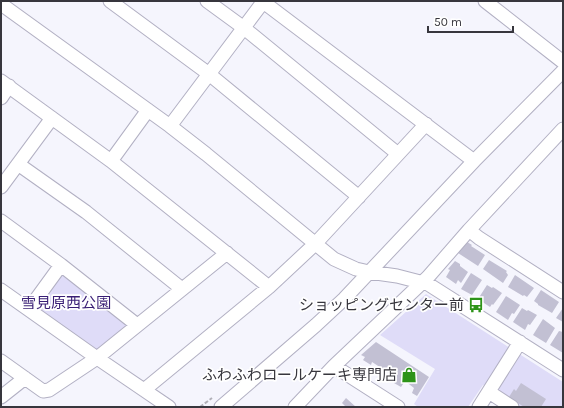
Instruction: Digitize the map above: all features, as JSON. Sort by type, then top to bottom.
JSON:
[{"type":"street","points":[[110,1],[209,74],[359,197]]},
{"type":"street","points":[[207,1],[244,28],[398,154]]},
{"type":"street","points":[[170,126],[263,1],[474,161]]},
{"type":"street","points":[[485,1],[563,62]]},
{"type":"street","points":[[1,4],[170,126],[334,259],[346,265],[369,272],[397,276],[421,282],[435,288],[563,370]]},
{"type":"street","points":[[217,402],[316,325],[563,71]]},
{"type":"street","points":[[1,98],[5,84],[111,161],[269,287]]},
{"type":"street","points":[[111,161],[148,110]]},
{"type":"street","points":[[1,187],[52,118]]},
{"type":"street","points":[[144,390],[269,287],[316,244],[426,124]]},
{"type":"street","points":[[295,407],[334,366],[428,277],[469,230],[562,133]]},
{"type":"street","points":[[18,164],[86,212],[182,289]]},
{"type":"street","points":[[1,221],[61,265],[137,325]]},
{"type":"street","points":[[469,230],[563,292]]},
{"type":"street","points":[[1,361],[44,391],[49,390],[96,358],[227,253]]},
{"type":"street","points":[[29,310],[61,265]]},
{"type":"street","points":[[1,290],[96,358],[169,407]]},
{"type":"street","points":[[479,407],[520,342]]},
{"type":"street","points":[[334,366],[398,407]]},
{"type":"street","points":[[1,397],[25,378]]},
{"type":"street","points":[[489,392],[512,407]]},
{"type":"path","points":[[200,407],[217,402]]},
{"type":"green space","name":"雪見原西公園","points":[[64,272],[126,323],[126,327],[100,350],[94,349],[37,311],[36,305]]},
{"type":"green space","points":[[426,294],[563,382],[563,407],[519,407],[483,385],[468,407],[418,407],[414,404],[435,369],[380,335]]},
{"type":"building","points":[[465,242],[472,245],[471,246],[485,255],[478,266],[458,253]]},
{"type":"building","points":[[489,260],[507,271],[506,272],[508,275],[503,283],[483,269]]},
{"type":"building","points":[[455,261],[468,272],[461,283],[458,280],[456,284],[446,277],[450,270],[448,269]]},
{"type":"building","points":[[471,273],[482,280],[472,295],[461,289]]},
{"type":"building","points":[[515,275],[534,288],[527,297],[508,287]]},
{"type":"building","points":[[487,285],[502,293],[490,307],[478,299]]},
{"type":"building","points":[[541,290],[559,302],[552,313],[534,301]]},
{"type":"building","points":[[506,296],[520,305],[514,314],[512,313],[508,320],[496,312]]},
{"type":"building","points":[[522,308],[537,315],[530,325],[528,324],[525,330],[513,322]]},
{"type":"building","points":[[563,308],[563,322],[556,318]]},
{"type":"building","points":[[543,319],[555,328],[546,343],[533,335]]},
{"type":"building","points":[[559,331],[563,332],[563,353],[550,345]]},
{"type":"building","points":[[376,342],[429,377],[417,396],[412,393],[414,388],[405,381],[401,387],[394,383],[397,378],[372,362],[371,365],[363,360],[365,357],[361,355]]},
{"type":"building","points":[[521,383],[546,399],[541,407],[524,407],[509,397],[514,389],[516,391]]},
{"type":"building","points":[[346,398],[356,407],[346,407],[342,403]]},
{"type":"place","name":"ショッピングセンター前","points":[[476,305]]},
{"type":"place","name":"ふわふわロールケーキ専門店","points":[[409,375]]}]
